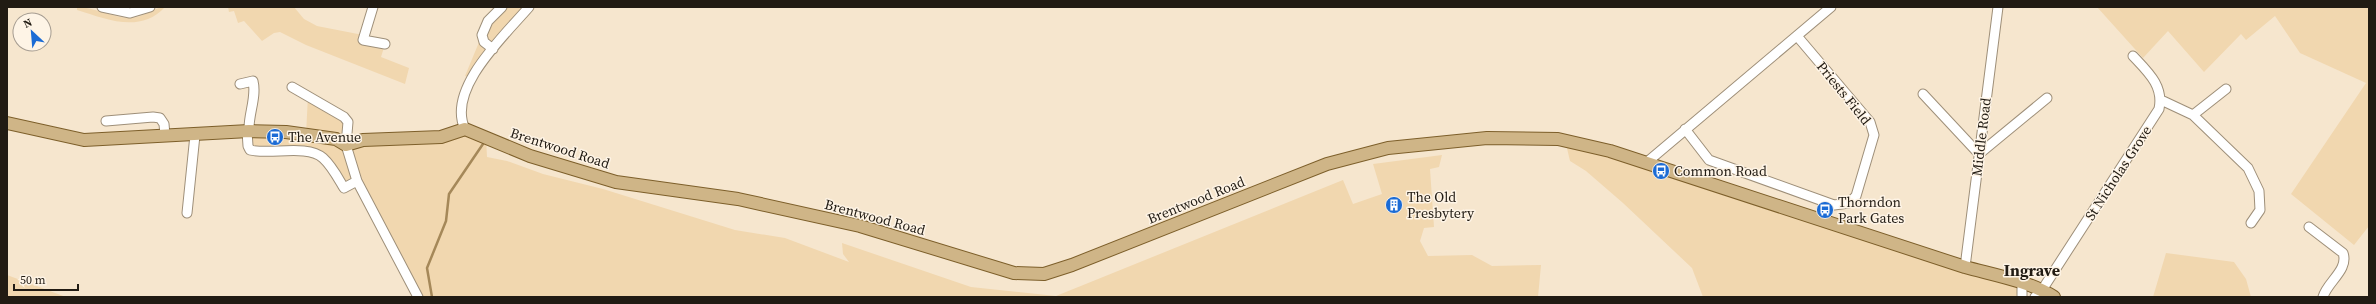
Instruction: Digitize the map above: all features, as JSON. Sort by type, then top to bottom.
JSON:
[{"type":"main road","points":[[7,123],[84,140],[248,131],[286,132],[336,139],[346,145],[363,140],[441,137],[464,129]]},
{"type":"main road","name":"Brentwood Road","points":[[464,129],[530,156],[616,182],[738,199],[860,226],[1014,273],[1044,274],[1072,265],[1327,164],[1388,148],[1487,138],[1558,139],[1610,151],[1965,267],[2022,284],[2038,293],[2054,297]]},
{"type":"street","points":[[102,7],[130,13],[150,7]]},
{"type":"street","points":[[373,7],[363,40],[385,44]]},
{"type":"street","points":[[493,50],[484,42],[482,35],[488,21],[502,7]]},
{"type":"street","points":[[464,129],[460,116],[462,100],[471,78],[529,7]]},
{"type":"street","points":[[1646,163],[1832,7]]},
{"type":"street","name":"Middle Road","points":[[1965,267],[1998,7]]},
{"type":"street","name":"Priests Field","points":[[1685,129],[1709,160],[1834,205],[1849,204],[1856,196],[1874,135],[1870,122],[1797,36]]},
{"type":"street","points":[[2133,56],[2153,78],[2159,90],[2161,100],[2193,115],[2248,168],[2259,191],[2260,210],[2251,223]]},
{"type":"street","points":[[240,84],[253,81],[254,87],[248,119],[248,146],[250,150],[311,152],[322,157],[330,166],[344,188],[356,181]]},
{"type":"street","points":[[292,87],[344,117],[348,122],[346,145],[356,181],[418,297]]},
{"type":"street","points":[[2193,115],[2226,88]]},
{"type":"street","points":[[1923,94],[1979,154],[2047,98]]},
{"type":"street","name":"St Nicholas Grove","points":[[2038,293],[2159,109],[2161,100]]},
{"type":"street","points":[[106,121],[153,116],[160,118],[164,124],[165,135]]},
{"type":"street","points":[[187,213],[195,135]]},
{"type":"street","points":[[2309,227],[2343,253],[2345,260],[2344,266],[2324,291],[2323,297]]},
{"type":"street","points":[[2022,284],[2022,297]]},
{"type":"shaded area","points":[[77,7],[84,7],[123,18],[135,18],[161,7],[165,7],[155,15],[145,20],[122,22],[77,10]]},
{"type":"shaded area","points":[[228,7],[294,7],[304,19],[317,26],[363,35],[385,44],[381,57],[409,68],[405,84],[306,45],[280,32],[274,33],[262,41],[244,21],[238,23],[234,11],[229,12]]},
{"type":"shaded area","points":[[502,7],[529,7],[471,78],[465,76],[482,35]]},
{"type":"shaded area","points":[[2097,7],[2369,7],[2369,226],[2354,245],[2291,194],[2366,83],[2300,53],[2275,16],[2246,40],[2241,34],[2204,72],[2168,31],[2143,58]]},
{"type":"shaded area","points":[[308,95],[344,117],[346,145],[465,129],[486,138],[487,157],[507,161],[543,174],[603,189],[735,230],[785,238],[849,262],[843,254],[842,243],[971,287],[1056,296],[1343,180],[1353,204],[1382,194],[1373,164],[1442,155],[1439,167],[1430,169],[1434,227],[1424,228],[1420,241],[1428,256],[1472,255],[1492,266],[1541,265],[1538,297],[418,297],[357,182],[344,188],[322,157],[250,150],[249,131],[306,135]]},
{"type":"shaded area","points":[[1565,140],[2020,283],[2016,297],[1703,297],[1692,268],[1623,203],[1586,171],[1570,161]]},
{"type":"shaded area","points":[[2166,253],[2234,262],[2246,279],[2251,297],[2153,297]]},
{"type":"shaded area","points":[[7,275],[66,297],[7,297]]},
{"type":"waterway","points":[[432,297],[427,268],[446,221],[449,194],[485,141]]},
{"type":"place","name":"The Avenue","points":[[275,137]]},
{"type":"place","name":"Common Road","points":[[1661,171]]},
{"type":"place","name":"The Old Presbytery","points":[[1394,205]]},
{"type":"place","name":"Thorndon Park Gates","points":[[1825,210]]},
{"type":"district","name":"Ingrave","points":[[2032,270]]}]
